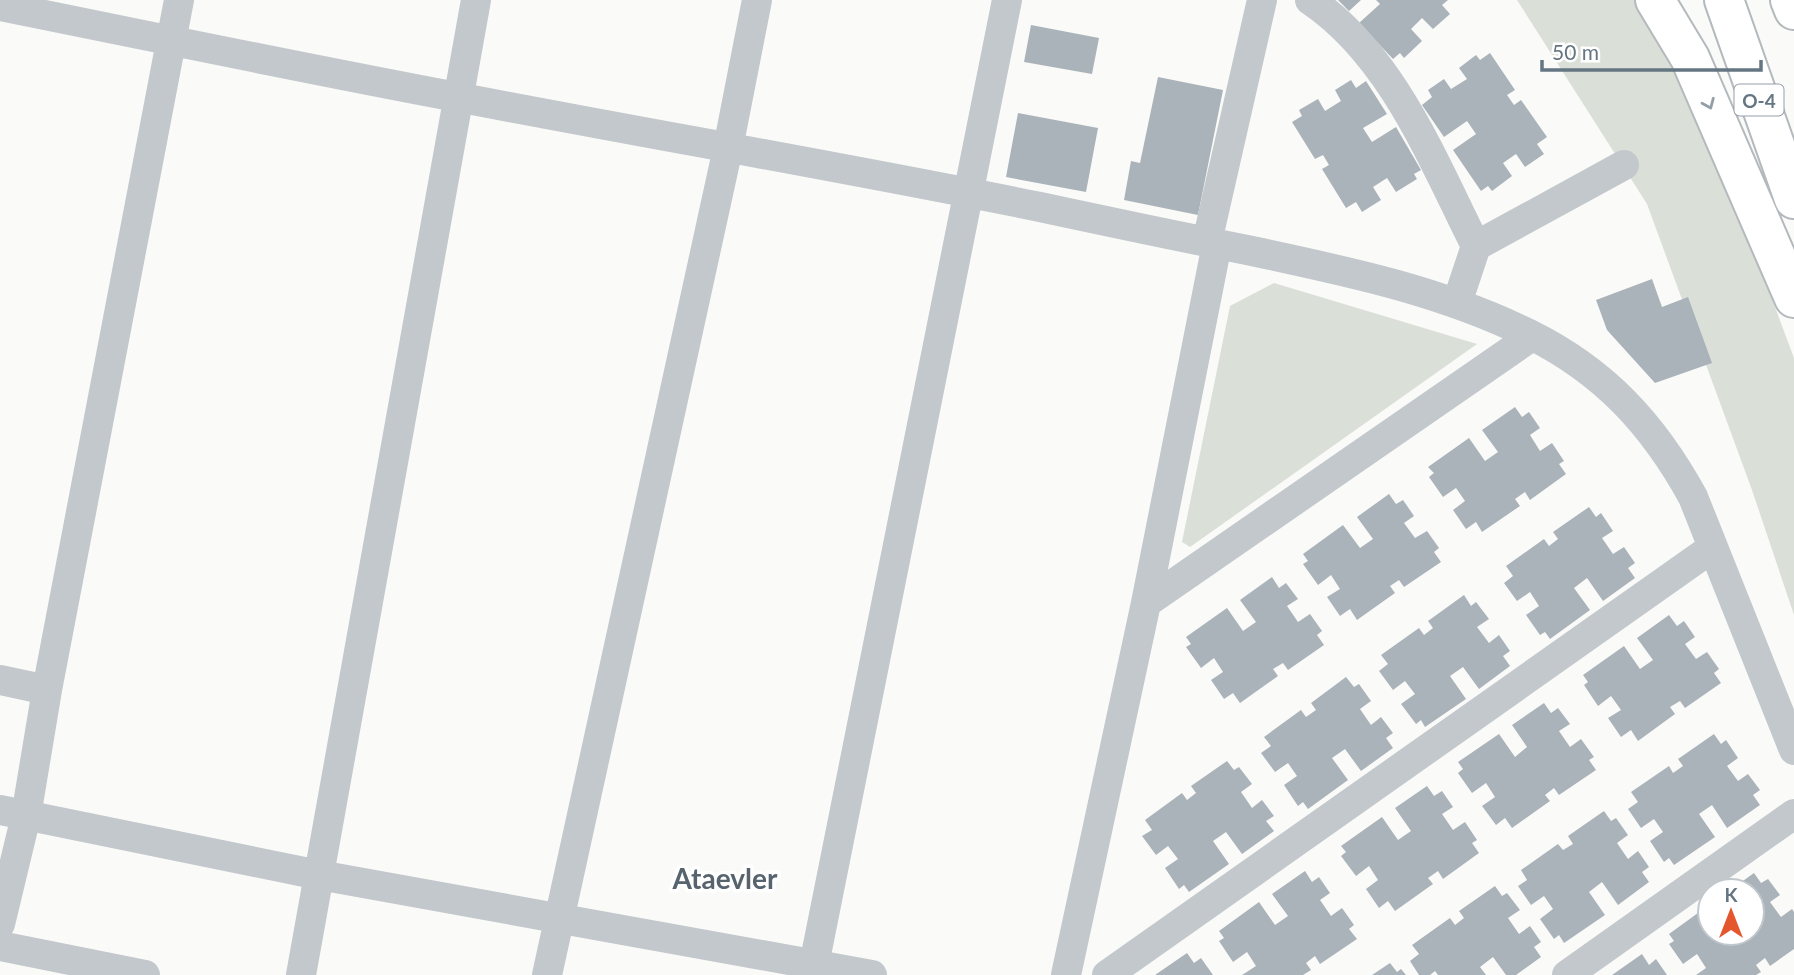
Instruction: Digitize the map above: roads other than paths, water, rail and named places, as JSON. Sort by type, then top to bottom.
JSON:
[{"type":"highway","points":[[1655,0],[1690,58],[1794,298]]},
{"type":"highway","name":"O-4","points":[[1724,0],[1794,199]]},
{"type":"highway","points":[[1790,0],[1794,10]]},
{"type":"street","points":[[0,924],[13,813],[47,690],[178,0]]},
{"type":"street","points":[[301,975],[476,0]]},
{"type":"street","points":[[547,975],[728,148],[757,0]]},
{"type":"street","points":[[813,970],[1007,0]]},
{"type":"street","points":[[1066,975],[1146,603],[1212,243],[1262,0]]},
{"type":"street","points":[[1310,0],[1348,33],[1409,113],[1476,246]]},
{"type":"street","points":[[0,6],[457,97],[968,192],[1341,271],[1457,303],[1532,336],[1572,358],[1601,379],[1625,401],[1672,459],[1693,497],[1794,750]]},
{"type":"street","points":[[1457,303],[1476,246],[1624,165]]},
{"type":"street","points":[[1146,603],[1532,336]]},
{"type":"street","points":[[1107,975],[1712,548]]},
{"type":"street","points":[[0,680],[47,690]]},
{"type":"street","points":[[13,813],[319,875],[558,917],[813,970],[872,975]]},
{"type":"street","points":[[1567,975],[1794,814]]},
{"type":"street","points":[[0,946],[145,975]]},
{"type":"district","name":"Ataevler","points":[[725,878]]}]
